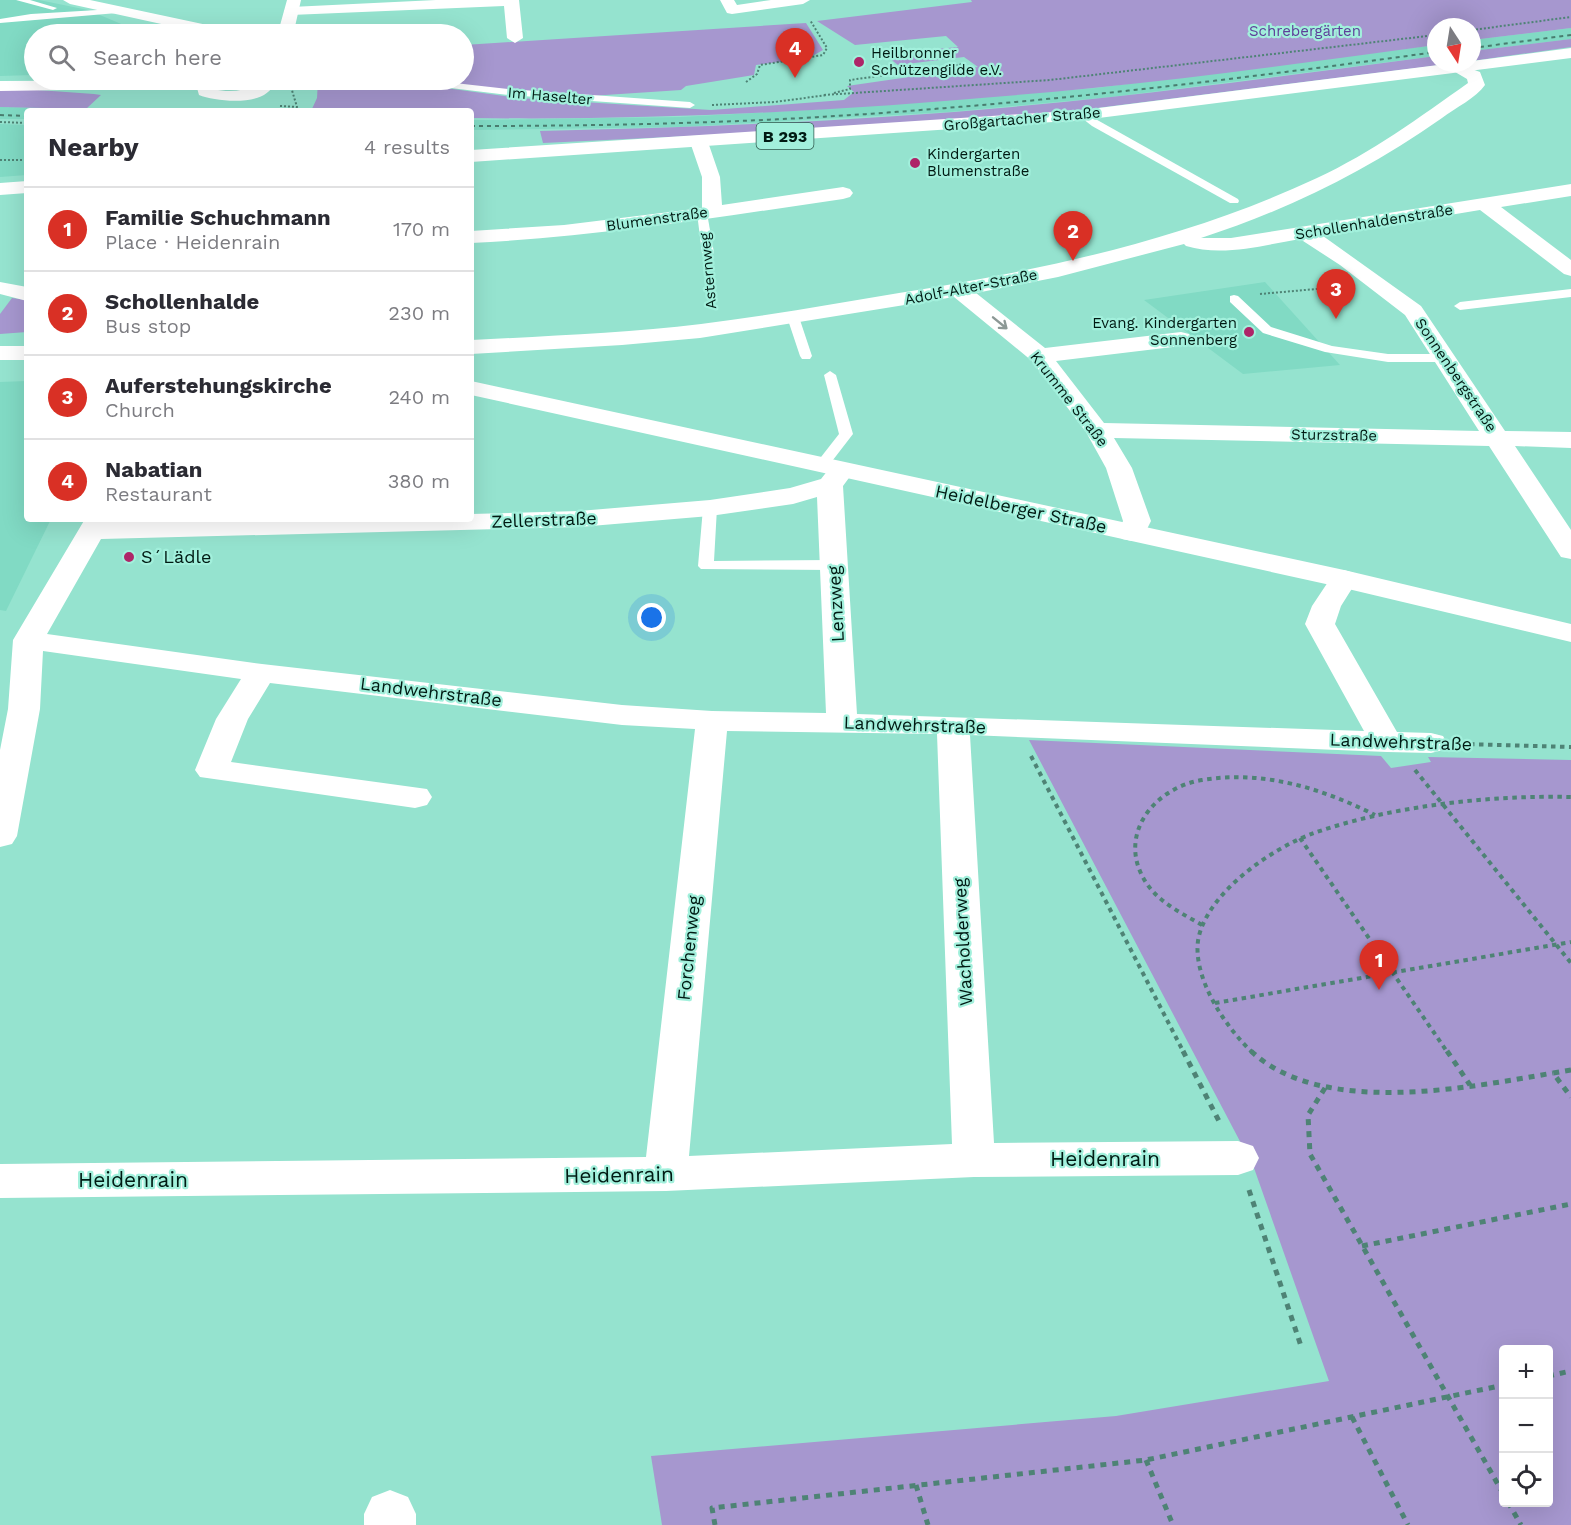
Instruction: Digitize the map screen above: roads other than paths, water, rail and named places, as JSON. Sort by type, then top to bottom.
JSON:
[{"type":"street","points":[[70,0],[177,24]]},
{"type":"street","points":[[288,24],[293,5],[511,1],[515,38]]},
{"type":"street","points":[[729,5],[805,7]]},
{"type":"street","name":"Großgartacher Straße","points":[[1481,66],[1571,53]]},
{"type":"street","name":"Großgartacher Straße","points":[[474,156],[1083,115],[1434,72]]},
{"type":"street","name":"Adolf-Alter-Straße","points":[[474,347],[670,335],[713,330],[960,291],[1116,256],[1258,212],[1328,181],[1381,149],[1477,84],[1474,76],[1465,72]]},
{"type":"street","points":[[0,86],[24,86]]},
{"type":"street","points":[[217,90],[220,95],[243,95],[257,90]]},
{"type":"street","name":"Asternweg","points":[[699,142],[711,177],[707,212]]},
{"type":"street","points":[[0,189],[24,187]]},
{"type":"street","name":"Schollenhaldenstraße","points":[[1177,238],[1204,245],[1231,244],[1571,190]]},
{"type":"street","name":"Blumenstraße","points":[[474,237],[585,229],[843,193]]},
{"type":"street","points":[[1486,205],[1571,270]]},
{"type":"street","name":"Sonnenbergstraße","points":[[1305,233],[1376,282],[1413,311],[1498,438],[1565,530],[1571,551]]},
{"type":"street","points":[[0,288],[24,293]]},
{"type":"street","name":"Krumme Straße","points":[[960,291],[1040,356],[1097,430],[1119,468],[1137,521],[1132,533]]},
{"type":"street","points":[[1040,356],[1181,339]]},
{"type":"street","points":[[0,353],[24,353]]},
{"type":"street","name":"Heidelberger Straße","points":[[474,389],[831,474],[1132,533],[1344,579],[1571,633]]},
{"type":"street","name":"Sturzstraße","points":[[1097,430],[1571,440]]},
{"type":"street","name":"Zellerstraße","points":[[474,520],[579,519],[710,508],[794,496],[831,474]]},
{"type":"street","name":"Lenzweg","points":[[831,474],[842,723]]},
{"type":"street","name":"Zellerstraße","points":[[97,525],[338,522]]},
{"type":"street","points":[[0,836],[24,709],[28,640],[97,525]]},
{"type":"street","points":[[1344,579],[1330,604],[1322,612],[1320,624],[1388,742]]},
{"type":"street","name":"Landwehrstraße","points":[[28,640],[262,673],[622,715],[712,721],[953,725],[1431,743]]},
{"type":"street","points":[[262,673],[240,700],[224,731],[212,770],[415,797]]},
{"type":"street","name":"Forchenweg","points":[[666,1174],[712,721]]},
{"type":"street","name":"Wacholderweg","points":[[953,725],[974,1160]]},
{"type":"street","name":"Heidenrain","points":[[0,1181],[666,1174],[974,1160],[1238,1158]]},
{"type":"lane","points":[[20,0],[90,15]]},
{"type":"lane","points":[[3,21],[44,14],[90,15],[114,11]]},
{"type":"lane","name":"Im Haselter","points":[[474,88],[690,105]]},
{"type":"lane","points":[[595,99],[688,94]]},
{"type":"lane","points":[[1083,115],[1095,124],[1234,201]]},
{"type":"lane","name":"Asternweg","points":[[707,212],[708,253]]},
{"type":"lane","points":[[1460,306],[1571,292]]},
{"type":"lane","points":[[1234,299],[1267,330],[1329,349],[1388,358],[1445,358]]},
{"type":"lane","points":[[792,317],[806,356]]},
{"type":"lane","points":[[830,375],[846,434],[831,474]]},
{"type":"lane","points":[[710,508],[706,566],[834,565]]},
{"type":"railway","points":[[1481,47],[1571,35]]},
{"type":"railway","points":[[474,126],[702,122],[818,117],[996,104],[1248,77],[1427,53]]},
{"type":"railway","points":[[0,115],[24,116]]},
{"type":"place","name":"Heilbronner Schützengilde e.V.","points":[[859,62]]},
{"type":"place","name":"Nabatian","points":[[795,78]]},
{"type":"place","name":"Kindergarten Blumenstraße","points":[[915,163]]},
{"type":"place","name":"Schollenhalde","points":[[1073,261]]},
{"type":"place","name":"Auferstehungskirche","points":[[1336,319]]},
{"type":"place","name":"Evang. Kindergarten Sonnenberg","points":[[1249,332]]},
{"type":"place","name":"S´Lädle","points":[[129,557]]},
{"type":"place","name":"Familie Schuchmann","points":[[1379,990]]},
{"type":"park label","name":"Schrebergärten","points":[[1305,31]]}]
